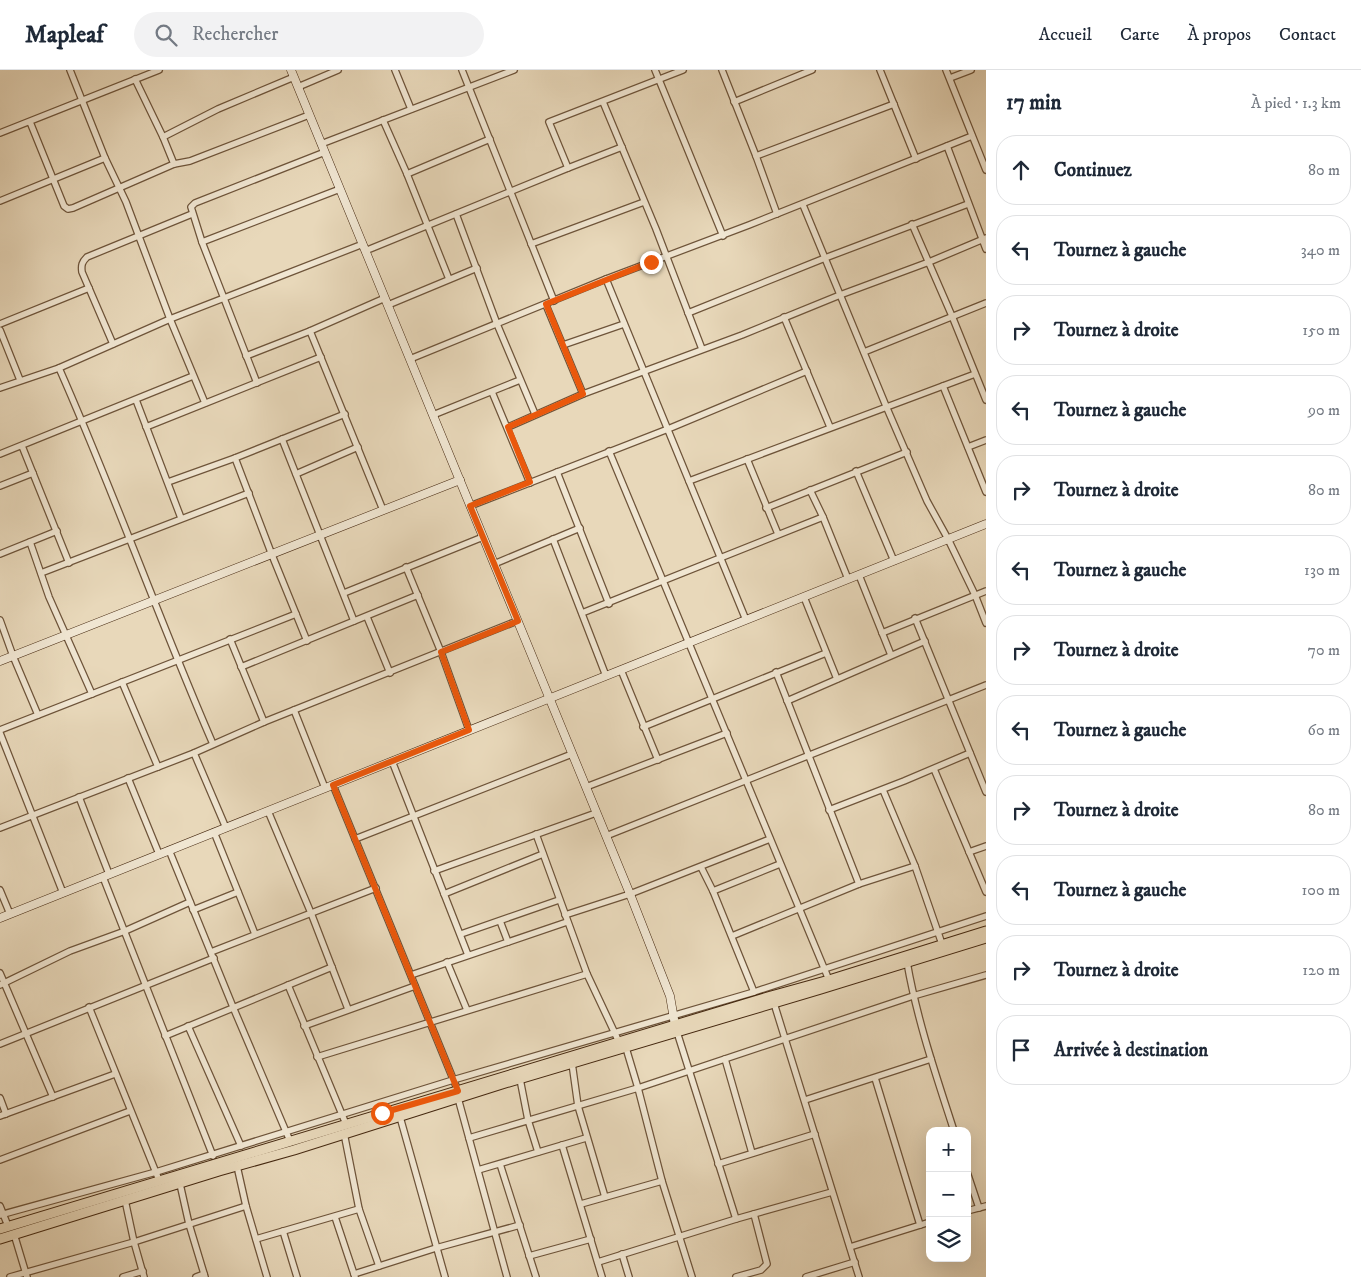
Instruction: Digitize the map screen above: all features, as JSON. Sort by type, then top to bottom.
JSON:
[{"type":"main road","points":[[772,999],[986,931]]},
{"type":"main road","points":[[0,1239],[7,1230],[157,1176],[214,1159],[400,1117],[458,1095],[572,1063],[675,1024],[907,962],[986,938]]},
{"type":"main road","points":[[7,1230],[125,1200],[294,1150],[345,1129],[622,1045]]},
{"type":"street","points":[[70,70],[80,100],[119,188],[205,403]]},
{"type":"street","points":[[0,133],[159,70]]},
{"type":"street","points":[[298,87],[338,70]]},
{"type":"street","points":[[395,70],[411,109]]},
{"type":"street","points":[[462,70],[554,300]]},
{"type":"street","points":[[321,144],[514,70]]},
{"type":"street","points":[[655,70],[723,236]]},
{"type":"street","points":[[568,168],[549,122],[682,70]]},
{"type":"street","points":[[722,70],[777,214]]},
{"type":"street","points":[[734,102],[812,70]]},
{"type":"street","points":[[880,70],[916,159]]},
{"type":"street","points":[[946,70],[986,170]]},
{"type":"street","points":[[950,78],[971,70]]},
{"type":"street","points":[[163,137],[218,108],[293,74],[630,894],[670,996],[675,1024],[736,1219]]},
{"type":"street","points":[[136,79],[174,164]]},
{"type":"street","points":[[603,102],[702,349]]},
{"type":"street","points":[[756,156],[894,104]]},
{"type":"street","points":[[30,122],[64,206],[68,209],[174,164],[190,160],[310,115]]},
{"type":"street","points":[[383,120],[449,279]]},
{"type":"street","points":[[410,359],[606,279],[723,236],[972,136]]},
{"type":"street","points":[[407,174],[490,140]]},
{"type":"street","points":[[947,146],[968,204],[984,239],[986,249]]},
{"type":"street","points":[[0,388],[60,368],[170,319],[364,247],[427,226],[622,147]]},
{"type":"street","points":[[257,383],[202,242],[191,207],[195,203],[325,152]]},
{"type":"street","points":[[0,200],[105,158]]},
{"type":"street","points":[[202,242],[340,188]]},
{"type":"street","points":[[531,244],[644,202]]},
{"type":"street","points":[[803,204],[927,500],[975,595],[986,623]]},
{"type":"street","points":[[688,313],[912,224],[968,204]]},
{"type":"street","points":[[112,344],[81,266],[87,257],[192,214]]},
{"type":"street","points":[[456,214],[497,324],[535,414]]},
{"type":"street","points":[[912,224],[986,400]]},
{"type":"street","points":[[508,427],[583,394],[929,262],[984,239]]},
{"type":"street","points":[[246,356],[386,301],[477,268]]},
{"type":"street","points":[[606,279],[746,620]]},
{"type":"street","points":[[0,324],[89,288]]},
{"type":"street","points":[[864,352],[986,303]]},
{"type":"street","points":[[546,304],[583,394]]},
{"type":"street","points":[[784,317],[830,427]]},
{"type":"street","points":[[563,345],[624,324]]},
{"type":"street","points":[[0,330],[20,380]]},
{"type":"street","points":[[310,331],[383,510]]},
{"type":"street","points":[[146,427],[320,357]]},
{"type":"street","points":[[60,368],[213,744]]},
{"type":"street","points":[[470,506],[668,429],[806,371]]},
{"type":"street","points":[[689,481],[975,374]]},
{"type":"street","points":[[0,454],[194,376]]},
{"type":"street","points":[[433,415],[520,380]]},
{"type":"street","points":[[943,386],[986,492]]},
{"type":"street","points":[[492,392],[530,482]]},
{"type":"street","points":[[136,400],[181,518]]},
{"type":"street","points":[[168,482],[235,458],[345,414]]},
{"type":"street","points":[[282,439],[354,621]]},
{"type":"street","points":[[968,448],[986,440]]},
{"type":"street","points":[[22,446],[69,563]]},
{"type":"street","points":[[296,474],[358,447]]},
{"type":"street","points":[[609,451],[714,699],[745,780],[829,980]]},
{"type":"street","points":[[766,508],[907,452]]},
{"type":"street","points":[[235,458],[307,640]]},
{"type":"street","points":[[747,459],[778,534]]},
{"type":"street","points":[[856,471],[894,561]]},
{"type":"street","points":[[557,472],[609,604]]},
{"type":"street","points":[[0,486],[33,473]]},
{"type":"street","points":[[0,661],[460,480]]},
{"type":"street","points":[[810,490],[848,579]]},
{"type":"street","points":[[41,573],[248,493]]},
{"type":"street","points":[[582,613],[609,604],[664,580],[823,517]]},
{"type":"street","points":[[0,918],[986,524]]},
{"type":"street","points":[[494,564],[580,528]]},
{"type":"street","points":[[0,554],[57,531]]},
{"type":"street","points":[[344,593],[483,537]]},
{"type":"street","points":[[554,540],[606,676]]},
{"type":"street","points":[[30,542],[65,636],[92,694]]},
{"type":"street","points":[[406,567],[441,652],[469,730]]},
{"type":"street","points":[[859,575],[891,656]]},
{"type":"street","points":[[882,632],[986,591]]},
{"type":"street","points":[[241,667],[418,595]]},
{"type":"street","points":[[804,597],[837,679]]},
{"type":"street","points":[[63,893],[0,732],[38,715],[296,614]]},
{"type":"street","points":[[367,617],[390,672]]},
{"type":"street","points":[[915,618],[986,792]]},
{"type":"street","points":[[0,620],[38,715]]},
{"type":"street","points":[[0,828],[158,767],[264,722],[518,621]]},
{"type":"street","points":[[230,639],[264,722]]},
{"type":"street","points":[[787,701],[925,641]]},
{"type":"street","points":[[643,727],[826,653]]},
{"type":"street","points":[[621,670],[658,760]]},
{"type":"street","points":[[776,672],[859,884]]},
{"type":"street","points":[[122,682],[158,767]]},
{"type":"street","points":[[606,836],[986,685]]},
{"type":"street","points":[[294,710],[355,839],[453,1080],[507,1277]]},
{"type":"street","points":[[586,787],[726,733]]},
{"type":"street","points":[[194,752],[226,828]]},
{"type":"street","points":[[829,810],[883,790],[970,753]]},
{"type":"street","points":[[355,839],[572,754]]},
{"type":"street","points":[[392,762],[468,955]]},
{"type":"street","points":[[934,769],[986,892]]},
{"type":"street","points":[[128,778],[159,854]]},
{"type":"street","points":[[883,790],[914,866],[942,944]]},
{"type":"street","points":[[79,797],[164,1036],[214,1159],[241,1146],[286,1131],[453,1080],[615,1033],[675,1024],[754,992],[986,916]]},
{"type":"street","points":[[268,811],[311,913],[348,1009]]},
{"type":"street","points":[[434,871],[596,813]]},
{"type":"street","points":[[214,832],[255,934]]},
{"type":"street","points":[[536,834],[587,974],[622,1045],[638,1088],[662,1181],[692,1277]]},
{"type":"street","points":[[565,915],[630,894],[770,839]]},
{"type":"street","points":[[969,852],[986,846]]},
{"type":"street","points":[[169,850],[290,1141]]},
{"type":"street","points":[[444,894],[543,854]]},
{"type":"street","points":[[713,891],[780,864]]},
{"type":"street","points":[[732,936],[859,884],[914,866]]},
{"type":"street","points":[[700,867],[713,891],[754,992]]},
{"type":"street","points":[[0,1044],[146,984],[255,934],[376,888]]},
{"type":"street","points":[[0,890],[10,914]]},
{"type":"street","points":[[193,910],[238,892]]},
{"type":"street","points":[[461,934],[560,900]]},
{"type":"street","points":[[2,984],[70,951],[190,902]]},
{"type":"street","points":[[500,921],[508,942]]},
{"type":"street","points":[[411,975],[567,922]]},
{"type":"street","points":[[447,962],[467,1010]]},
{"type":"street","points":[[907,962],[913,996],[953,1127]]},
{"type":"street","points":[[164,1036],[332,967]]},
{"type":"street","points":[[0,972],[2,984],[53,1097]]},
{"type":"street","points":[[317,1057],[587,974]]},
{"type":"street","points":[[469,1138],[638,1088],[913,996],[986,975]]},
{"type":"street","points":[[288,985],[317,1057],[343,1114],[359,1209],[379,1266]]},
{"type":"street","points":[[304,1026],[415,986]]},
{"type":"street","points":[[772,999],[859,1277]]},
{"type":"street","points":[[2,1215],[157,1176],[88,1007]]},
{"type":"street","points":[[188,1026],[241,1146]]},
{"type":"street","points":[[725,1059],[752,1153]]},
{"type":"street","points":[[805,1100],[931,1059]]},
{"type":"street","points":[[572,1063],[578,1106],[605,1197]]},
{"type":"street","points":[[0,1098],[3,1115],[115,1074]]},
{"type":"street","points":[[875,1078],[920,1225]]},
{"type":"street","points":[[520,1079],[528,1120],[538,1152]]},
{"type":"street","points":[[0,1160],[130,1110]]},
{"type":"street","points":[[400,1117],[445,1277]]},
{"type":"street","points":[[718,1164],[815,1134]]},
{"type":"street","points":[[478,1170],[586,1138]]},
{"type":"street","points":[[562,1145],[602,1277]]},
{"type":"street","points":[[500,1164],[536,1277]]},
{"type":"street","points":[[237,1166],[246,1206],[267,1277]]},
{"type":"street","points":[[581,1204],[662,1181]]},
{"type":"street","points":[[180,1184],[189,1224],[205,1276],[196,1277]]},
{"type":"street","points":[[971,1184],[979,1208]]},
{"type":"street","points":[[598,1262],[736,1219],[832,1192]]},
{"type":"street","points":[[123,1277],[144,1274],[134,1242],[125,1200]]},
{"type":"street","points":[[0,1206],[7,1230],[26,1275]]},
{"type":"street","points":[[10,1277],[26,1275],[246,1206]]},
{"type":"street","points":[[971,1210],[986,1206]]},
{"type":"street","points":[[256,1239],[359,1209]]},
{"type":"street","points":[[736,1277],[753,1275],[767,1264],[754,1214]]},
{"type":"street","points":[[335,1216],[355,1276],[379,1266],[436,1248],[520,1225]]},
{"type":"street","points":[[850,1247],[926,1223]]},
{"type":"street","points":[[283,1231],[297,1277]]},
{"type":"street","points":[[529,1256],[591,1239]]},
{"type":"street","points":[[622,1254],[629,1277]]},
{"type":"street","points":[[806,1277],[855,1262]]},
{"type":"route","points":[[382,1113],[458,1091],[333,785],[469,730],[441,652],[518,621],[470,506],[530,482],[508,427],[583,394],[546,304],[651,262]]}]
